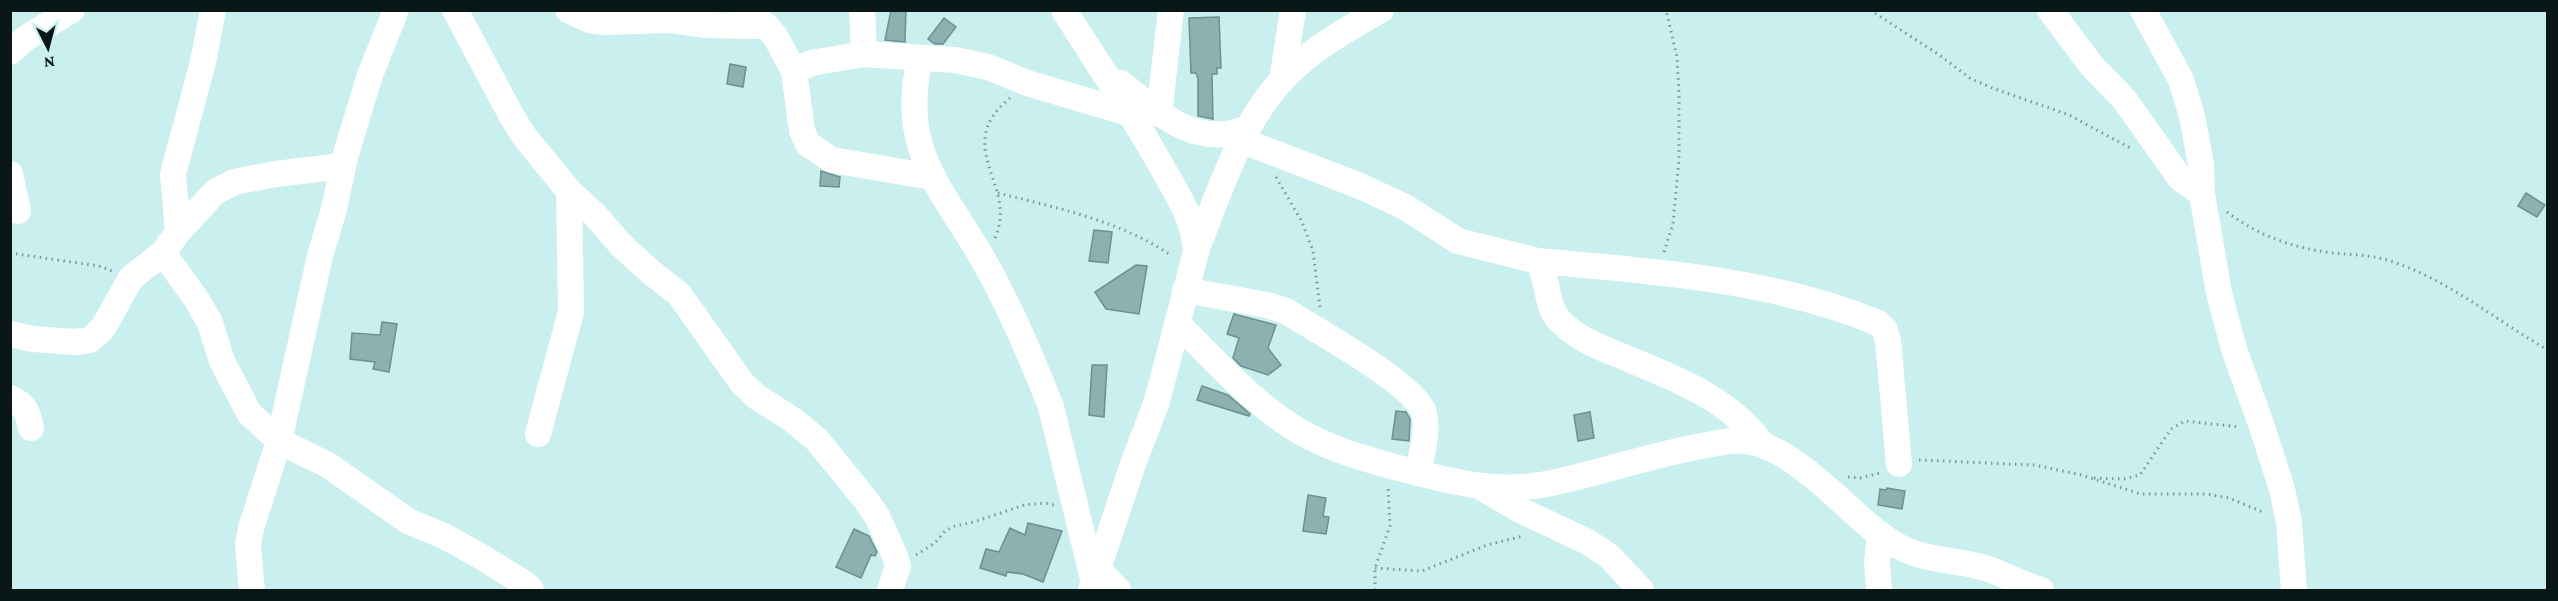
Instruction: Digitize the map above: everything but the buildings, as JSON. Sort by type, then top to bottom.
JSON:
[{"type":"street","points":[[10,52],[26,38],[72,10]]},
{"type":"street","points":[[178,232],[172,174],[203,62],[213,10]]},
{"type":"street","points":[[252,591],[248,545],[251,528],[279,441],[342,166],[370,75],[396,10]]},
{"type":"street","points":[[455,10],[524,136],[568,191],[595,215],[621,245],[679,294],[742,383],[757,397],[793,420],[817,440],[877,516],[898,566],[891,591]]},
{"type":"street","points":[[568,10],[589,20],[605,22],[670,20],[704,25],[766,26]]},
{"type":"street","points":[[743,10],[766,26],[775,36],[794,71],[802,131],[808,144],[817,152],[832,160],[932,177]]},
{"type":"street","points":[[862,10],[864,54]]},
{"type":"street","points":[[1064,10],[1132,114],[1191,222],[1195,237],[1191,270],[1157,401],[1132,464],[1094,581]]},
{"type":"street","points":[[1160,114],[1171,10]]},
{"type":"street","points":[[1191,270],[1251,139],[1282,80],[1293,10]]},
{"type":"street","points":[[1282,80],[1331,39],[1381,10]]},
{"type":"street","points":[[2050,10],[2091,65],[2124,99],[2180,178],[2202,194]]},
{"type":"street","points":[[2143,10],[2181,80],[2192,116],[2201,164],[2202,194],[2219,293],[2234,349],[2282,489],[2289,522],[2294,591]]},
{"type":"street","points":[[794,71],[811,63],[864,54],[955,60],[988,67],[1027,83],[1132,114]]},
{"type":"street","points":[[920,59],[912,106],[919,139],[932,177],[984,262],[1029,354],[1051,407],[1094,581]]},
{"type":"street","points":[[1099,66],[1174,124],[1198,133],[1235,134],[1251,139],[1405,207],[1458,241],[1538,261],[1659,272],[1776,292],[1878,323],[1885,330],[1888,341],[1899,464]]},
{"type":"street","points":[[10,334],[33,339],[75,342],[90,340],[103,328],[131,278],[163,253],[178,232],[214,192],[234,182],[342,166]]},
{"type":"street","points":[[10,174],[18,211]]},
{"type":"street","points":[[538,434],[571,312],[568,191]]},
{"type":"street","points":[[163,253],[210,323],[222,361],[249,413],[279,441],[328,465],[408,521],[444,536],[480,556],[524,583],[531,591]]},
{"type":"street","points":[[1538,261],[1547,281],[1557,318],[1569,329],[1586,341],[1671,376],[1722,404],[1748,424],[1763,445]]},
{"type":"street","points":[[1191,270],[1267,305],[1286,311],[1387,376],[1421,407],[1425,415],[1418,473]]},
{"type":"street","points":[[1177,324],[1219,365],[1287,424],[1316,440],[1387,465],[1453,483],[1480,487],[1515,488],[1550,483],[1691,448],[1744,440],[1763,445],[1814,475],[1880,534],[1908,551],[1929,559],[1979,566],[2041,591]]},
{"type":"street","points":[[10,398],[20,402],[28,411],[31,428]]},
{"type":"street","points":[[1480,487],[1522,511],[1588,542],[1610,556],[1641,591]]},
{"type":"street","points":[[1879,591],[1877,562],[1880,534]]},
{"type":"street","points":[[1094,581],[1118,591]]},
{"type":"path","points":[[1659,272],[1673,224],[1679,159],[1677,57],[1666,10]]},
{"type":"path","points":[[1870,10],[1938,54],[1971,79],[2069,115],[2133,150]]},
{"type":"path","points":[[984,262],[999,230],[1001,207],[986,157],[984,144],[987,126],[996,110],[1027,83]]},
{"type":"path","points":[[1251,139],[1302,222],[1313,251],[1318,280],[1321,333]]},
{"type":"path","points":[[998,193],[1067,211],[1129,232],[1156,245],[1191,270]]},
{"type":"path","points":[[2202,194],[2245,225],[2279,242],[2322,252],[2382,258],[2399,264],[2449,287],[2510,329],[2547,350]]},
{"type":"path","points":[[10,253],[99,266],[131,278]]},
{"type":"path","points":[[2090,478],[2124,478],[2140,475],[2170,429],[2185,422],[2225,427],[2262,427]]},
{"type":"path","points":[[1814,475],[1860,478],[1914,459],[2034,465],[2090,478],[2141,494],[2207,494],[2229,498],[2289,522]]},
{"type":"path","points":[[1375,591],[1375,568],[1390,526],[1387,465]]},
{"type":"path","points":[[898,566],[935,543],[945,531],[955,526],[1024,505],[1045,503],[1076,512]]},
{"type":"path","points":[[1375,568],[1422,571],[1487,545],[1526,535]]}]
